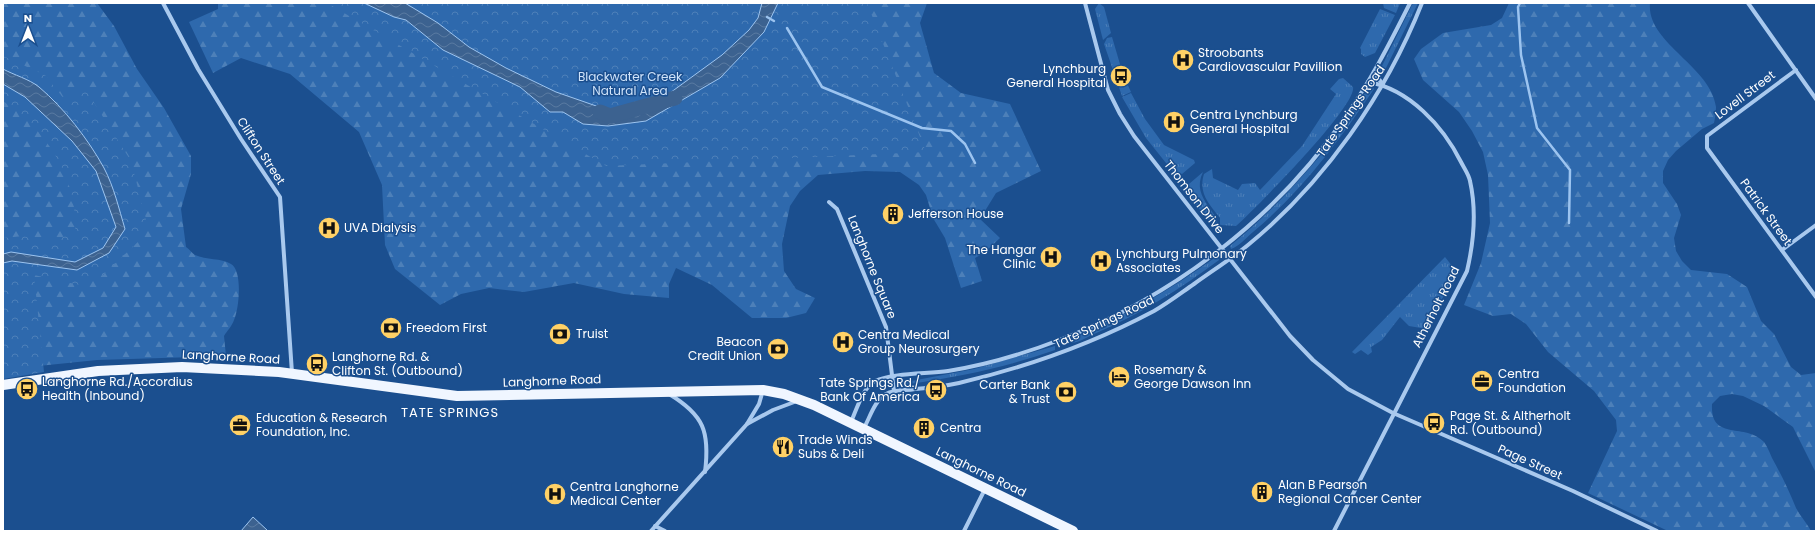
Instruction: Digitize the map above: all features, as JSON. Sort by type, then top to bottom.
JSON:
[{"type":"main road","name":"Langhorne Road","points":[[3,385],[93,372],[143,368],[220,368],[292,374],[457,396],[488,397],[664,391],[763,390],[802,400],[851,422],[1073,531]]},
{"type":"street","name":"Clifton Street","points":[[163,3],[202,76],[241,139],[280,197],[292,374]]},
{"type":"street","name":"Thomson Drive","points":[[1085,3],[1108,90],[1120,114],[1138,143],[1269,312],[1313,360],[1348,389],[1394,413]]},
{"type":"street","name":"Tate Springs Road","points":[[851,422],[862,396],[873,382],[892,377],[949,371],[1007,357],[1062,339],[1158,293],[1221,249],[1286,190],[1320,152],[1368,82],[1410,3]]},
{"type":"street","name":"Tate Springs Road","points":[[894,390],[956,383],[1020,368],[1067,352],[1155,310],[1230,260],[1283,213],[1308,187],[1352,130],[1383,85],[1407,38],[1422,3]]},
{"type":"street","points":[[1748,3],[1816,98]]},
{"type":"street","name":"Lovell Street","points":[[1707,136],[1796,70]]},
{"type":"street","name":"Atherholt Road","points":[[1374,72],[1383,85]]},
{"type":"street","name":"Atherholt Road","points":[[1334,531],[1467,271],[1473,247],[1475,216],[1470,180],[1454,147],[1434,122],[1408,99],[1383,85],[1368,82]]},
{"type":"street","name":"Patrick Street","points":[[1707,136],[1707,148],[1816,296]]},
{"type":"street","name":"Langhorne Square","points":[[829,202],[837,209],[886,327],[894,390]]},
{"type":"street","points":[[1782,250],[1816,225]]},
{"type":"street","points":[[651,531],[747,424],[759,404],[763,390]]},
{"type":"street","points":[[864,429],[883,396],[894,390]]},
{"type":"street","points":[[664,391],[686,404],[699,420],[705,434],[708,451],[705,472]]},
{"type":"street","points":[[747,424],[772,410],[802,400]]},
{"type":"street","name":"Page Street","points":[[1394,413],[1560,485],[1657,531]]},
{"type":"street","points":[[964,531],[985,489]]},
{"type":"street","points":[[655,526],[665,531]]},
{"type":"green space","points":[[3,3],[97,3],[114,26],[137,69],[164,108],[191,156],[191,174],[181,209],[186,247],[195,255],[227,262],[235,268],[239,282],[239,290],[236,315],[224,336],[226,356],[97,360],[9,369],[3,263],[125,229],[3,69]]},
{"type":"green space","points":[[218,3],[927,3],[920,23],[934,73],[961,93],[1010,104],[1041,171],[996,193],[980,219],[1000,238],[984,253],[975,258],[982,281],[961,288],[945,238],[933,218],[926,195],[919,185],[900,172],[865,171],[818,175],[800,191],[790,206],[782,244],[784,271],[796,289],[815,298],[806,313],[786,318],[752,318],[712,285],[676,268],[669,284],[669,298],[624,294],[574,283],[524,292],[489,288],[461,294],[440,305],[395,269],[385,245],[382,185],[359,132],[290,74],[241,58],[213,73],[189,22],[218,9]]},
{"type":"green space","name":"Blackwater Creek Natural Area","points":[[327,3],[867,3],[926,152],[606,166]]},
{"type":"green space","points":[[1099,3],[1104,7],[1111,33],[1103,40],[1095,9]]},
{"type":"green space","points":[[1383,3],[1400,3],[1396,13],[1384,8]]},
{"type":"green space","points":[[1413,3],[1418,3],[1383,74],[1381,75],[1379,72]]},
{"type":"green space","points":[[1509,3],[1650,3],[1651,17],[1658,30],[1668,43],[1703,79],[1712,92],[1716,107],[1714,123],[1702,129],[1676,151],[1668,160],[1663,171],[1663,183],[1677,204],[1681,215],[1674,238],[1676,251],[1682,261],[1691,270],[1727,274],[1747,287],[1761,321],[1774,334],[1791,367],[1801,375],[1816,373],[1816,473],[1793,427],[1764,406],[1743,396],[1732,394],[1720,396],[1712,404],[1713,416],[1717,423],[1723,427],[1730,430],[1748,433],[1756,436],[1764,442],[1796,508],[1811,531],[1668,531],[1588,493],[1617,431],[1616,420],[1594,391],[1548,352],[1526,324],[1511,314],[1493,316],[1464,305],[1481,263],[1490,223],[1488,175],[1483,152],[1472,131],[1459,112],[1423,80],[1414,59],[1421,49],[1443,33],[1491,25],[1502,18]]},
{"type":"green space","points":[[1380,9],[1395,15],[1375,53],[1365,57],[1361,54],[1360,48]]},
{"type":"green space","points":[[1112,37],[1122,71],[1119,73],[1121,80],[1125,79],[1131,92],[1122,96],[1104,44],[1107,38]]},
{"type":"green space","points":[[3,56],[45,75],[65,100],[84,87],[131,161],[146,219],[140,240],[103,275],[84,286],[34,275],[44,372],[3,379],[3,238],[24,236],[40,242],[75,234],[75,214],[72,195],[66,176],[57,158],[33,126],[3,101]]},
{"type":"green space","points":[[1343,78],[1353,87],[1350,98],[1323,135],[1263,200],[1236,226],[1220,225],[1220,218],[1206,198],[1202,187],[1204,174],[1212,169],[1213,178],[1238,190],[1242,184],[1255,183],[1260,190],[1302,146],[1336,94],[1330,89],[1339,79]]},
{"type":"green space","points":[[3,84],[116,227],[3,254]]},
{"type":"green space","points":[[1372,86],[1374,89],[1347,128],[1303,183],[1271,217],[1240,244],[1231,249],[1230,246],[1260,220],[1313,164],[1338,134],[1364,95]]},
{"type":"green space","points":[[1131,93],[1145,119],[1164,145],[1194,160],[1195,163],[1182,174],[1174,173],[1146,138],[1122,97]]},
{"type":"green space","points":[[1203,172],[1200,182],[1201,191],[1204,199],[1216,218],[1217,223],[1215,228],[1191,199],[1187,190],[1189,184]]},
{"type":"green space","points":[[1218,257],[1219,260],[1159,301],[1111,327],[1080,341],[1071,343],[1072,339],[1110,322],[1164,292]]},
{"type":"green space","points":[[1445,257],[1456,271],[1427,329],[1409,326],[1400,317],[1382,340],[1371,347],[1372,352],[1368,355],[1361,350],[1355,354],[1352,352]]},
{"type":"green space","points":[[1055,346],[1055,350],[1019,362],[983,371],[909,384],[901,383],[974,369]]},
{"type":"water","points":[[364,3],[405,3],[438,23],[469,47],[506,68],[556,92],[625,116],[646,113],[663,98],[722,55],[749,30],[758,18],[762,3],[778,3],[764,32],[720,78],[646,121],[608,126],[583,124],[563,112],[550,112],[520,87],[443,50],[406,20],[394,17]]},
{"type":"water","points":[[3,69],[35,84],[57,104],[75,124],[91,146],[111,183],[125,229],[109,253],[77,270],[12,261],[3,263],[3,254],[11,252],[75,262],[103,248],[116,227],[96,171],[72,141],[25,97],[3,84]]},
{"type":"water","points":[[253,517],[267,530],[266,531],[241,531]]},
{"type":"waterway","points":[[1520,3],[1518,7],[1521,55],[1537,128],[1570,170],[1569,223]]},
{"type":"waterway","points":[[767,17],[774,21]]},
{"type":"waterway","points":[[787,28],[822,87],[922,128],[951,131],[965,144],[975,163]]},
{"type":"waterway","points":[[600,112],[610,116],[675,98]]},
{"type":"place","name":"Stroobants Cardiovascular Pavillion","points":[[1183,60]]},
{"type":"place","name":"Lynchburg General Hospital","points":[[1121,76]]},
{"type":"place","name":"Centra Lynchburg General Hospital","points":[[1174,122]]},
{"type":"place","name":"Jefferson House","points":[[893,214]]},
{"type":"place","name":"UVA Dialysis","points":[[329,228]]},
{"type":"place","name":"The Hangar Clinic","points":[[1051,257]]},
{"type":"place","name":"Lynchburg Pulmonary Associates","points":[[1101,261]]},
{"type":"place","name":"Freedom First","points":[[391,328]]},
{"type":"place","name":"Truist","points":[[560,334]]},
{"type":"place","name":"Centra Medical Group Neurosurgery","points":[[843,342]]},
{"type":"place","name":"Beacon Credit Union","points":[[778,349]]},
{"type":"place","name":"Langhorne Rd. & Clifton St. (Outbound)","points":[[317,364]]},
{"type":"place","name":"Rosemary & George Dawson Inn","points":[[1119,377]]},
{"type":"place","name":"Centra Foundation","points":[[1482,381]]},
{"type":"place","name":"Langhorne Rd./Accordius Health (Inbound)","points":[[27,389]]},
{"type":"place","name":"Tate Springs Rd./ Bank Of America","points":[[936,390]]},
{"type":"place","name":"Carter Bank & Trust","points":[[1066,392]]},
{"type":"place","name":"Page St. & Altherholt Rd. (Outbound)","points":[[1434,423]]},
{"type":"place","name":"Education & Research Foundation, Inc.","points":[[240,425]]},
{"type":"place","name":"Centra","points":[[924,428]]},
{"type":"place","name":"Trade Winds Subs & Deli","points":[[783,447]]},
{"type":"place","name":"Alan B Pearson Regional Cancer Center","points":[[1262,492]]},
{"type":"place","name":"Centra Langhorne Medical Center","points":[[555,494]]},
{"type":"district","name":"TATE SPRINGS","points":[[450,412]]}]
